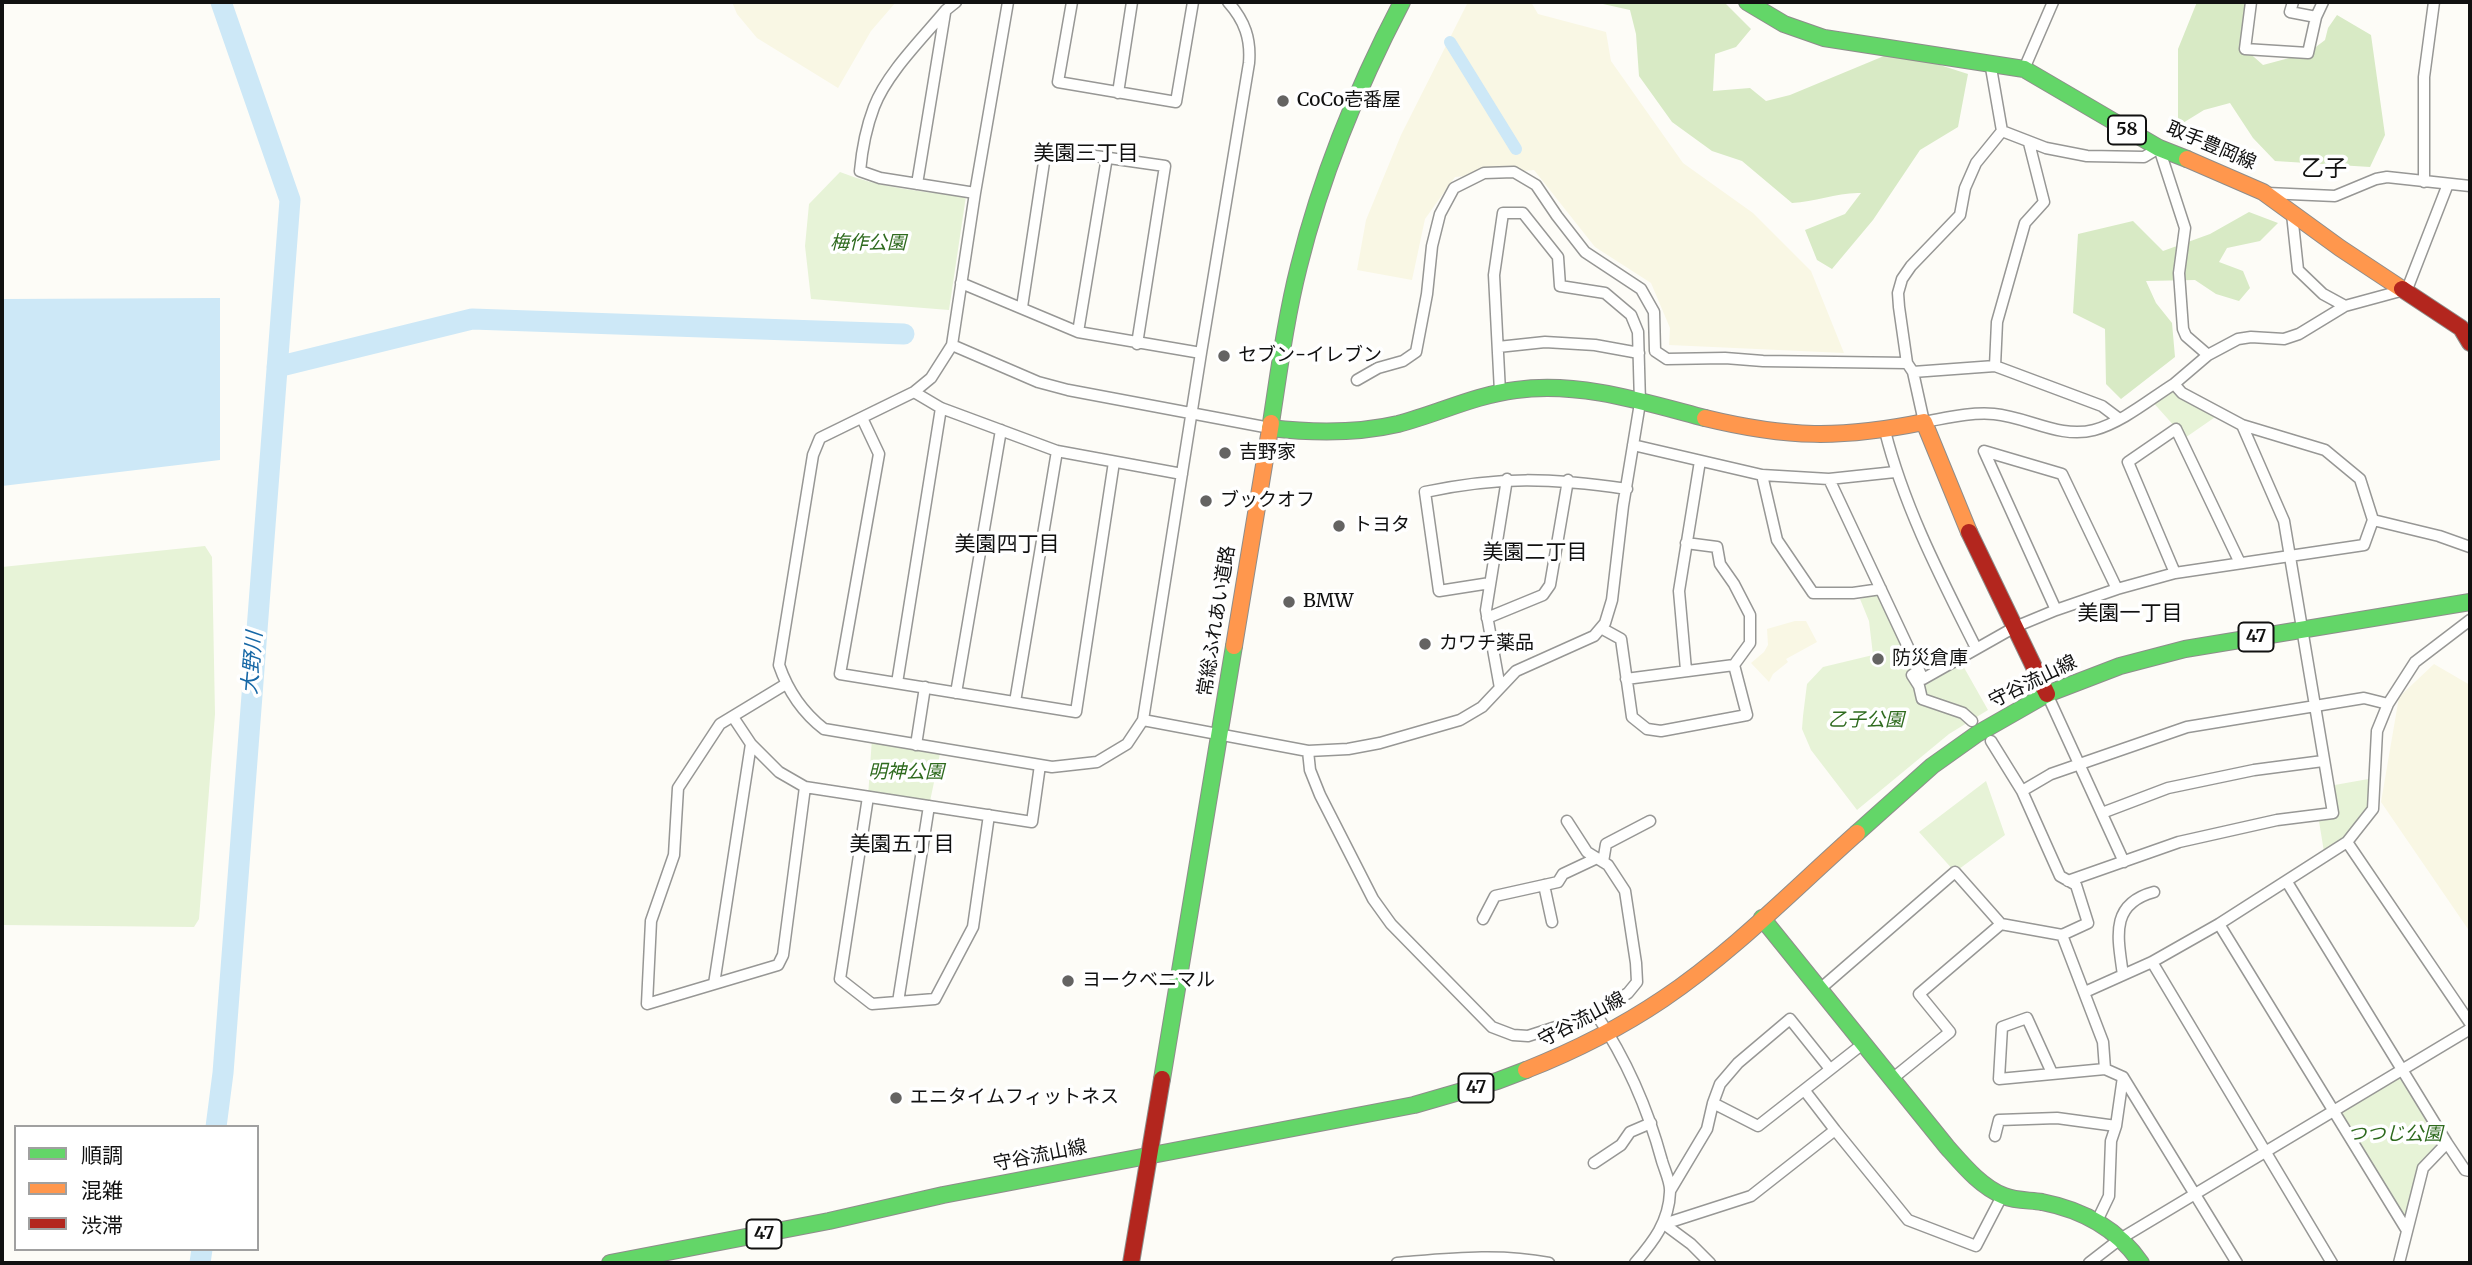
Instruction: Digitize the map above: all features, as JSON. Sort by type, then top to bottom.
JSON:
[{"type":"main road","name":"常総ふれあい道路","points":[[1131,1263],[1300,258],[1315,206],[1355,95],[1402,2]]},
{"type":"main road","name":"取手豊岡線","points":[[1747,2],[1784,24],[1825,38],[2024,69],[2159,148],[2263,192],[2469,335]]},
{"type":"main road","points":[[1270,428],[1329,433],[1378,429],[1467,400],[1529,388],[1594,392],[1767,432],[1837,434],[1885,431],[1924,422],[1958,508],[2047,694]]},
{"type":"main road","name":"守谷流山線","points":[[611,1263],[1441,1098],[1497,1081],[1550,1062],[1608,1033],[1690,979],[1931,766],[1980,732],[2047,694],[2120,666],[2153,657],[2222,642],[2470,602]]},
{"type":"main road","points":[[1762,918],[1972,1175],[2002,1196],[2064,1206],[2098,1219],[2132,1249],[2141,1263]]},
{"type":"street","points":[[956,2],[946,10],[887,82],[874,105],[863,142],[860,171],[880,178],[975,192]]},
{"type":"street","points":[[1008,2],[952,345],[931,378],[914,392],[820,438],[813,455],[779,665],[786,684],[805,712],[824,729],[1040,765],[1070,767],[1097,762],[1127,744],[1143,720],[1200,353],[1249,64],[1248,33],[1228,2]]},
{"type":"street","points":[[1072,2],[1058,82],[1177,102],[1193,2]]},
{"type":"street","points":[[1118,93],[1132,2]]},
{"type":"street","points":[[2024,69],[2053,2]]},
{"type":"street","points":[[2251,2],[2245,49],[2308,53],[2316,17],[2323,2]]},
{"type":"street","points":[[2293,2],[2290,12],[2316,17]]},
{"type":"street","points":[[2424,182],[2424,77],[2434,2]]},
{"type":"street","points":[[917,184],[946,10]]},
{"type":"street","points":[[1990,62],[2002,131],[1976,163],[1965,188],[1961,215],[1911,266],[1902,279],[1898,300],[1910,367],[1924,422],[1969,414],[1996,414],[2065,432],[2094,430],[2174,384],[2208,355],[2238,339],[2258,337],[2276,340],[2299,334],[2345,306],[2405,291],[2448,184]]},
{"type":"street","points":[[2002,131],[2029,143],[2065,153],[2118,158],[2144,157],[2159,148],[2185,228],[2179,273],[2183,329],[2186,336],[2208,355]]},
{"type":"street","points":[[1995,366],[1997,322],[2025,223],[2044,202],[2029,143]]},
{"type":"street","points":[[1022,307],[1046,149],[1165,166],[1137,344]]},
{"type":"street","points":[[1078,332],[1107,157]]},
{"type":"street","points":[[1357,380],[1378,368],[1403,361],[1416,352],[1427,294],[1432,246],[1440,214],[1454,188],[1484,173],[1514,172],[1536,185],[1585,252],[1641,289],[1654,312],[1655,351],[1667,359],[1725,358],[1763,362],[1910,367],[1995,366],[2102,407],[2118,418]]},
{"type":"street","points":[[2263,192],[2327,196],[2387,177],[2470,186]]},
{"type":"street","points":[[1143,720],[1308,751],[1370,745],[1460,720],[1482,707],[1516,671],[1594,636],[1605,623],[1612,600],[1640,403],[1638,332],[1631,315],[1605,293],[1560,286],[1558,257],[1523,213],[1503,213],[1494,275],[1500,393]]},
{"type":"street","points":[[2292,214],[2298,270],[2323,294],[2345,306]]},
{"type":"street","points":[[961,283],[1078,332],[1200,353]]},
{"type":"street","points":[[1499,347],[1545,342],[1595,345],[1639,353]]},
{"type":"street","points":[[952,345],[1038,383],[1112,400],[1270,428]]},
{"type":"street","points":[[1829,479],[1923,679],[2015,627],[2117,589],[2175,573],[2364,545],[2373,520],[2361,478],[2325,450],[2242,425],[2182,393],[2174,384]]},
{"type":"street","points":[[914,392],[941,408],[1057,451],[1182,474]]},
{"type":"street","points":[[897,683],[941,408]]},
{"type":"street","points":[[862,418],[879,453],[840,674],[1076,712],[1114,462]]},
{"type":"street","points":[[2068,881],[2179,842],[2224,830],[2333,813],[2284,521],[2242,425]]},
{"type":"street","points":[[2175,573],[2127,462],[2176,429],[2239,563]]},
{"type":"street","points":[[956,693],[1001,430]]},
{"type":"street","points":[[1885,431],[1895,472],[1976,648]]},
{"type":"street","points":[[1633,445],[1762,475],[1829,479],[1895,472]]},
{"type":"street","points":[[1015,702],[1057,451]]},
{"type":"street","points":[[2056,610],[1984,452],[2062,474],[2117,589]]},
{"type":"street","points":[[1686,670],[1679,591],[1700,461]]},
{"type":"street","points":[[1762,475],[1777,540],[1813,593],[1853,593],[1881,589]]},
{"type":"street","points":[[1490,583],[1439,591],[1424,492],[1466,483],[1507,480],[1569,481],[1627,489]]},
{"type":"street","points":[[1500,688],[1487,618],[1507,480]]},
{"type":"street","points":[[1487,618],[1543,595],[1550,585],[1569,481]]},
{"type":"street","points":[[2373,520],[2439,536],[2470,547]]},
{"type":"street","points":[[1626,679],[1734,665],[1750,643],[1750,615],[1734,584],[1720,565],[1717,547],[1686,543]]},
{"type":"street","points":[[2085,992],[2152,962],[2219,924],[2347,842],[2373,809],[2377,731],[2388,704],[2415,662],[2470,621]]},
{"type":"street","points":[[1601,628],[1621,639],[1632,718],[1647,729],[1661,731],[1747,715],[1734,665]]},
{"type":"street","points":[[1820,989],[1955,872],[2001,924],[2062,935],[2088,923],[2076,885],[2060,876],[2022,790],[1963,713],[1922,699],[1919,686],[1912,675],[1919,670]]},
{"type":"street","points":[[786,684],[720,724],[678,788],[674,855],[652,921],[648,1004],[778,965],[783,955],[805,787]]},
{"type":"street","points":[[916,745],[925,687]]},
{"type":"street","points":[[2047,694],[2124,862]]},
{"type":"street","points":[[2022,790],[2051,774],[2187,727],[2364,698],[2388,704]]},
{"type":"street","points":[[733,717],[751,744],[779,772],[805,787],[868,797],[1032,822],[1040,765]]},
{"type":"street","points":[[714,984],[751,744]]},
{"type":"street","points":[[1308,751],[1310,770],[1320,795],[1373,899],[1391,923],[1492,1027],[1513,1035],[1528,1036],[1596,1014],[1628,993],[1637,982],[1625,891],[1608,865],[1587,852],[1567,821]]},
{"type":"street","points":[[2102,813],[2168,788],[2254,770],[2323,761]]},
{"type":"street","points":[[868,797],[840,979],[872,1004],[935,999],[973,927],[989,815]]},
{"type":"street","points":[[898,1002],[929,806]]},
{"type":"street","points":[[1483,919],[1495,895],[1558,881],[1563,874],[1600,860],[1606,844],[1650,821]]},
{"type":"street","points":[[2347,842],[2470,1023]]},
{"type":"street","points":[[2287,882],[2447,1143],[2465,1170],[2470,1171]]},
{"type":"street","points":[[1544,884],[1552,922]]},
{"type":"street","points":[[2123,975],[2118,934],[2123,911],[2138,896],[2154,892]]},
{"type":"street","points":[[1892,1079],[1950,1032],[1919,994],[2001,924]]},
{"type":"street","points":[[2219,924],[2406,1229]]},
{"type":"street","points":[[2062,935],[2103,1042],[2105,1069]]},
{"type":"street","points":[[2152,962],[2332,1263]]},
{"type":"street","points":[[1596,1014],[1633,1081],[1651,1123],[1670,1191]]},
{"type":"street","points":[[2052,1073],[2027,1018],[2001,1027],[1999,1079],[2105,1069],[2123,1077],[2237,1263]]},
{"type":"street","points":[[1635,1263],[1653,1243],[1664,1224],[1670,1191],[1707,1129],[1720,1084],[1738,1063],[1790,1019],[1830,1069]]},
{"type":"street","points":[[2089,1263],[2120,1239],[2470,1029]]},
{"type":"street","points":[[1713,1103],[1758,1126],[1864,1043]]},
{"type":"street","points":[[2098,1219],[2109,1196],[2110,1141],[2116,1126],[2123,1077]]},
{"type":"street","points":[[1805,1091],[1908,1220],[1976,1246],[2002,1196]]},
{"type":"street","points":[[1996,1136],[1999,1120],[2057,1118],[2116,1126]]},
{"type":"street","points":[[1594,1163],[1621,1144],[1630,1132],[1651,1123]]},
{"type":"street","points":[[1664,1224],[1751,1196],[1835,1130]]},
{"type":"street","points":[[2399,1263],[2423,1168],[2447,1143]]},
{"type":"street","points":[[1664,1224],[1691,1244],[1710,1263]]},
{"type":"street","points":[[1397,1263],[1466,1257],[1502,1257],[1549,1263]]},
{"type":"shaded area","points":[[732,2],[896,2],[871,31],[838,88],[757,38],[737,14]]},
{"type":"shaded area","points":[[1468,2],[1531,2],[1538,14],[1606,32],[1611,61],[1683,163],[1753,213],[1811,271],[1844,353],[1669,345],[1670,328],[1651,283],[1595,247],[1534,170],[1455,177],[1425,219],[1412,280],[1357,270],[1366,220],[1401,135]]},
{"type":"shaded area","points":[[1795,621],[1806,621],[1817,642],[1786,659],[1788,662],[1773,674],[1769,682],[1751,663],[1768,645],[1767,629]]},
{"type":"shaded area","points":[[2434,664],[2470,685],[2470,932],[2381,802],[2399,697]]},
{"type":"green space","points":[[1594,2],[1724,2],[1751,29],[1736,47],[1715,54],[1713,91],[1750,88],[1766,101],[1790,95],[1884,56],[1918,58],[1968,74],[1958,127],[1920,150],[1873,220],[1832,269],[1817,260],[1805,230],[1845,214],[1861,193],[1792,203],[1742,161],[1712,151],[1672,122],[1639,76],[1636,34],[1630,10]]},
{"type":"green space","points":[[2197,2],[2244,2],[2245,49],[2263,65],[2308,53],[2325,40],[2328,28],[2337,15],[2371,35],[2385,135],[2370,167],[2275,161],[2253,138],[2230,103],[2204,110],[2178,126],[2178,49]]},
{"type":"green space","name":"梅作公園","points":[[840,172],[886,186],[966,196],[949,310],[811,299],[805,246],[809,204]]},
{"type":"green space","points":[[2249,212],[2278,223],[2260,241],[2227,248],[2219,262],[2243,271],[2250,288],[2239,301],[2216,294],[2195,280],[2146,281],[2156,303],[2172,323],[2175,357],[2121,399],[2106,384],[2105,329],[2073,313],[2078,234],[2133,221],[2163,251],[2210,234]]},
{"type":"green space","points":[[2174,384],[2221,413],[2182,440],[2176,428],[2150,399]]},
{"type":"green space","points":[[205,546],[212,557],[215,714],[199,919],[194,927],[2,925],[2,567]]},
{"type":"green space","name":"乙子公園","points":[[1877,594],[1922,687],[1962,664],[1988,710],[1949,734],[1857,810],[1811,750],[1802,729],[1803,716],[1807,684],[1823,667],[1873,655],[1869,621],[1860,599]]},
{"type":"green space","name":"明神公園","points":[[872,738],[941,749],[929,806],[868,797]]},
{"type":"green space","points":[[2374,778],[2373,809],[2325,858],[2318,815],[2333,812],[2329,786]]},
{"type":"green space","points":[[1986,781],[2005,835],[1955,872],[1919,832]]},
{"type":"green space","name":"つつじ公園","points":[[2402,1070],[2447,1143],[2423,1168],[2406,1229],[2333,1111]]},
{"type":"water","points":[[220,298],[220,460],[2,486],[2,299]]},
{"type":"waterway","name":"大野川","points":[[216,1125],[223,1073],[290,200],[221,2]]},
{"type":"waterway","points":[[1450,42],[1516,149]]},
{"type":"waterway","points":[[277,367],[472,319],[904,334]]},
{"type":"waterway","name":"大野川","points":[[200,1263],[202,1251]]},
{"type":"traffic: fast","points":[[1271,423],[1290,305],[1308,231],[1356,98],[1402,2]]},
{"type":"traffic: fast","points":[[1747,2],[1784,24],[1824,38],[2024,69],[2159,148],[2187,159]]},
{"type":"traffic: fast","points":[[1270,428],[1334,432],[1366,430],[1413,420],[1501,392],[1540,388],[1564,388],[1611,395],[1705,418]]},
{"type":"traffic: fast","points":[[1857,833],[1932,766],[1977,734],[2047,694],[2120,666],[2185,649],[2470,602]]},
{"type":"traffic: fast","points":[[1162,1079],[1234,646]]},
{"type":"traffic: fast","points":[[1762,918],[1947,1147],[1973,1175],[2004,1196],[2057,1205],[2098,1222],[2121,1240],[2141,1263]]},
{"type":"traffic: fast","points":[[610,1263],[829,1221],[943,1195],[1414,1105],[1526,1070]]},
{"type":"traffic: slow","points":[[2187,159],[2263,192],[2402,289]]},
{"type":"traffic: slow","points":[[1705,418],[1788,433],[1814,434],[1894,428],[1924,422],[1969,532]]},
{"type":"traffic: slow","points":[[1234,646],[1271,423]]},
{"type":"traffic: slow","points":[[1526,1070],[1613,1029],[1689,981],[1739,941],[1857,833]]},
{"type":"traffic: jam","points":[[2402,289],[2461,328],[2470,343]]},
{"type":"traffic: jam","points":[[1969,532],[2047,694]]},
{"type":"traffic: jam","points":[[1131,1263],[1162,1079]]},
{"type":"place","name":"CoCo壱番屋","points":[[1283,101]]},
{"type":"place","name":"セブン-イレブン","points":[[1224,356]]},
{"type":"place","name":"吉野家","points":[[1225,453]]},
{"type":"place","name":"ブックオフ","points":[[1206,501]]},
{"type":"place","name":"トヨタ","points":[[1339,526]]},
{"type":"place","name":"BMW","points":[[1289,602]]},
{"type":"place","name":"カワチ薬品","points":[[1425,644]]},
{"type":"place","name":"防災倉庫","points":[[1878,659]]},
{"type":"place","name":"ヨークベニマル","points":[[1068,981]]},
{"type":"place","name":"エニタイムフィットネス","points":[[896,1098]]},
{"type":"district","name":"美園三丁目","points":[[1086,154]]},
{"type":"district","name":"乙子","points":[[2324,169]]},
{"type":"district","name":"美園四丁目","points":[[1007,545]]},
{"type":"district","name":"美園二丁目","points":[[1535,553]]},
{"type":"district","name":"美園一丁目","points":[[2130,614]]},
{"type":"district","name":"美園五丁目","points":[[902,845]]}]
